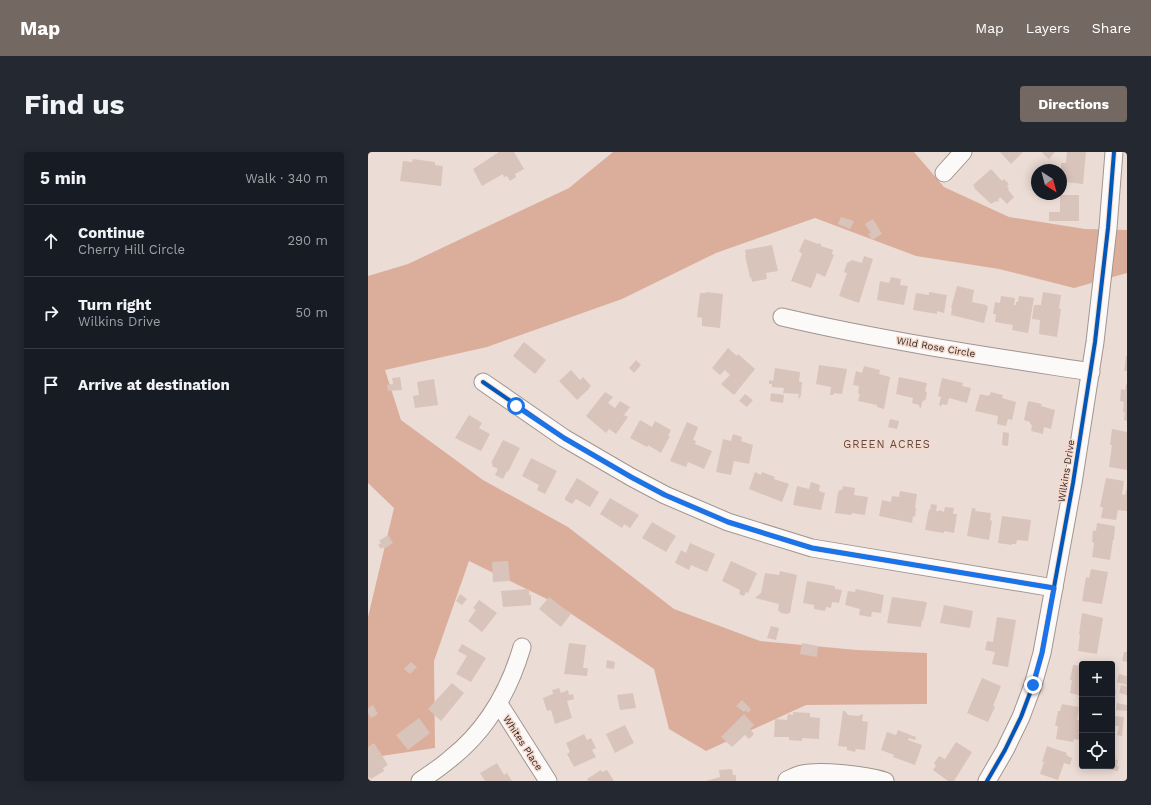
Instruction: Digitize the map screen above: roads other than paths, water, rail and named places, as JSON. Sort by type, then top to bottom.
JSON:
[{"type":"street","points":[[944,173],[962,152]]},
{"type":"street","name":"Wilkins Drive","points":[[987,781],[1005,750],[1021,717],[1033,685],[1042,653],[1073,483],[1095,342],[1107,235],[1114,152]]},
{"type":"street","name":"Wild Rose Circle","points":[[782,317],[821,326],[956,351],[1090,372]]},
{"type":"street","points":[[483,382],[564,438],[631,477],[665,495],[728,522],[812,548],[1054,588]]},
{"type":"street","points":[[420,781],[450,759],[469,742],[485,724],[506,690],[516,667],[522,647]]},
{"type":"street","name":"Whites Place","points":[[498,704],[548,781]]},
{"type":"street","points":[[787,780],[802,774],[827,773],[867,776],[885,781]]},
{"type":"district","name":"GREEN ACRES","points":[[887,444]]}]
